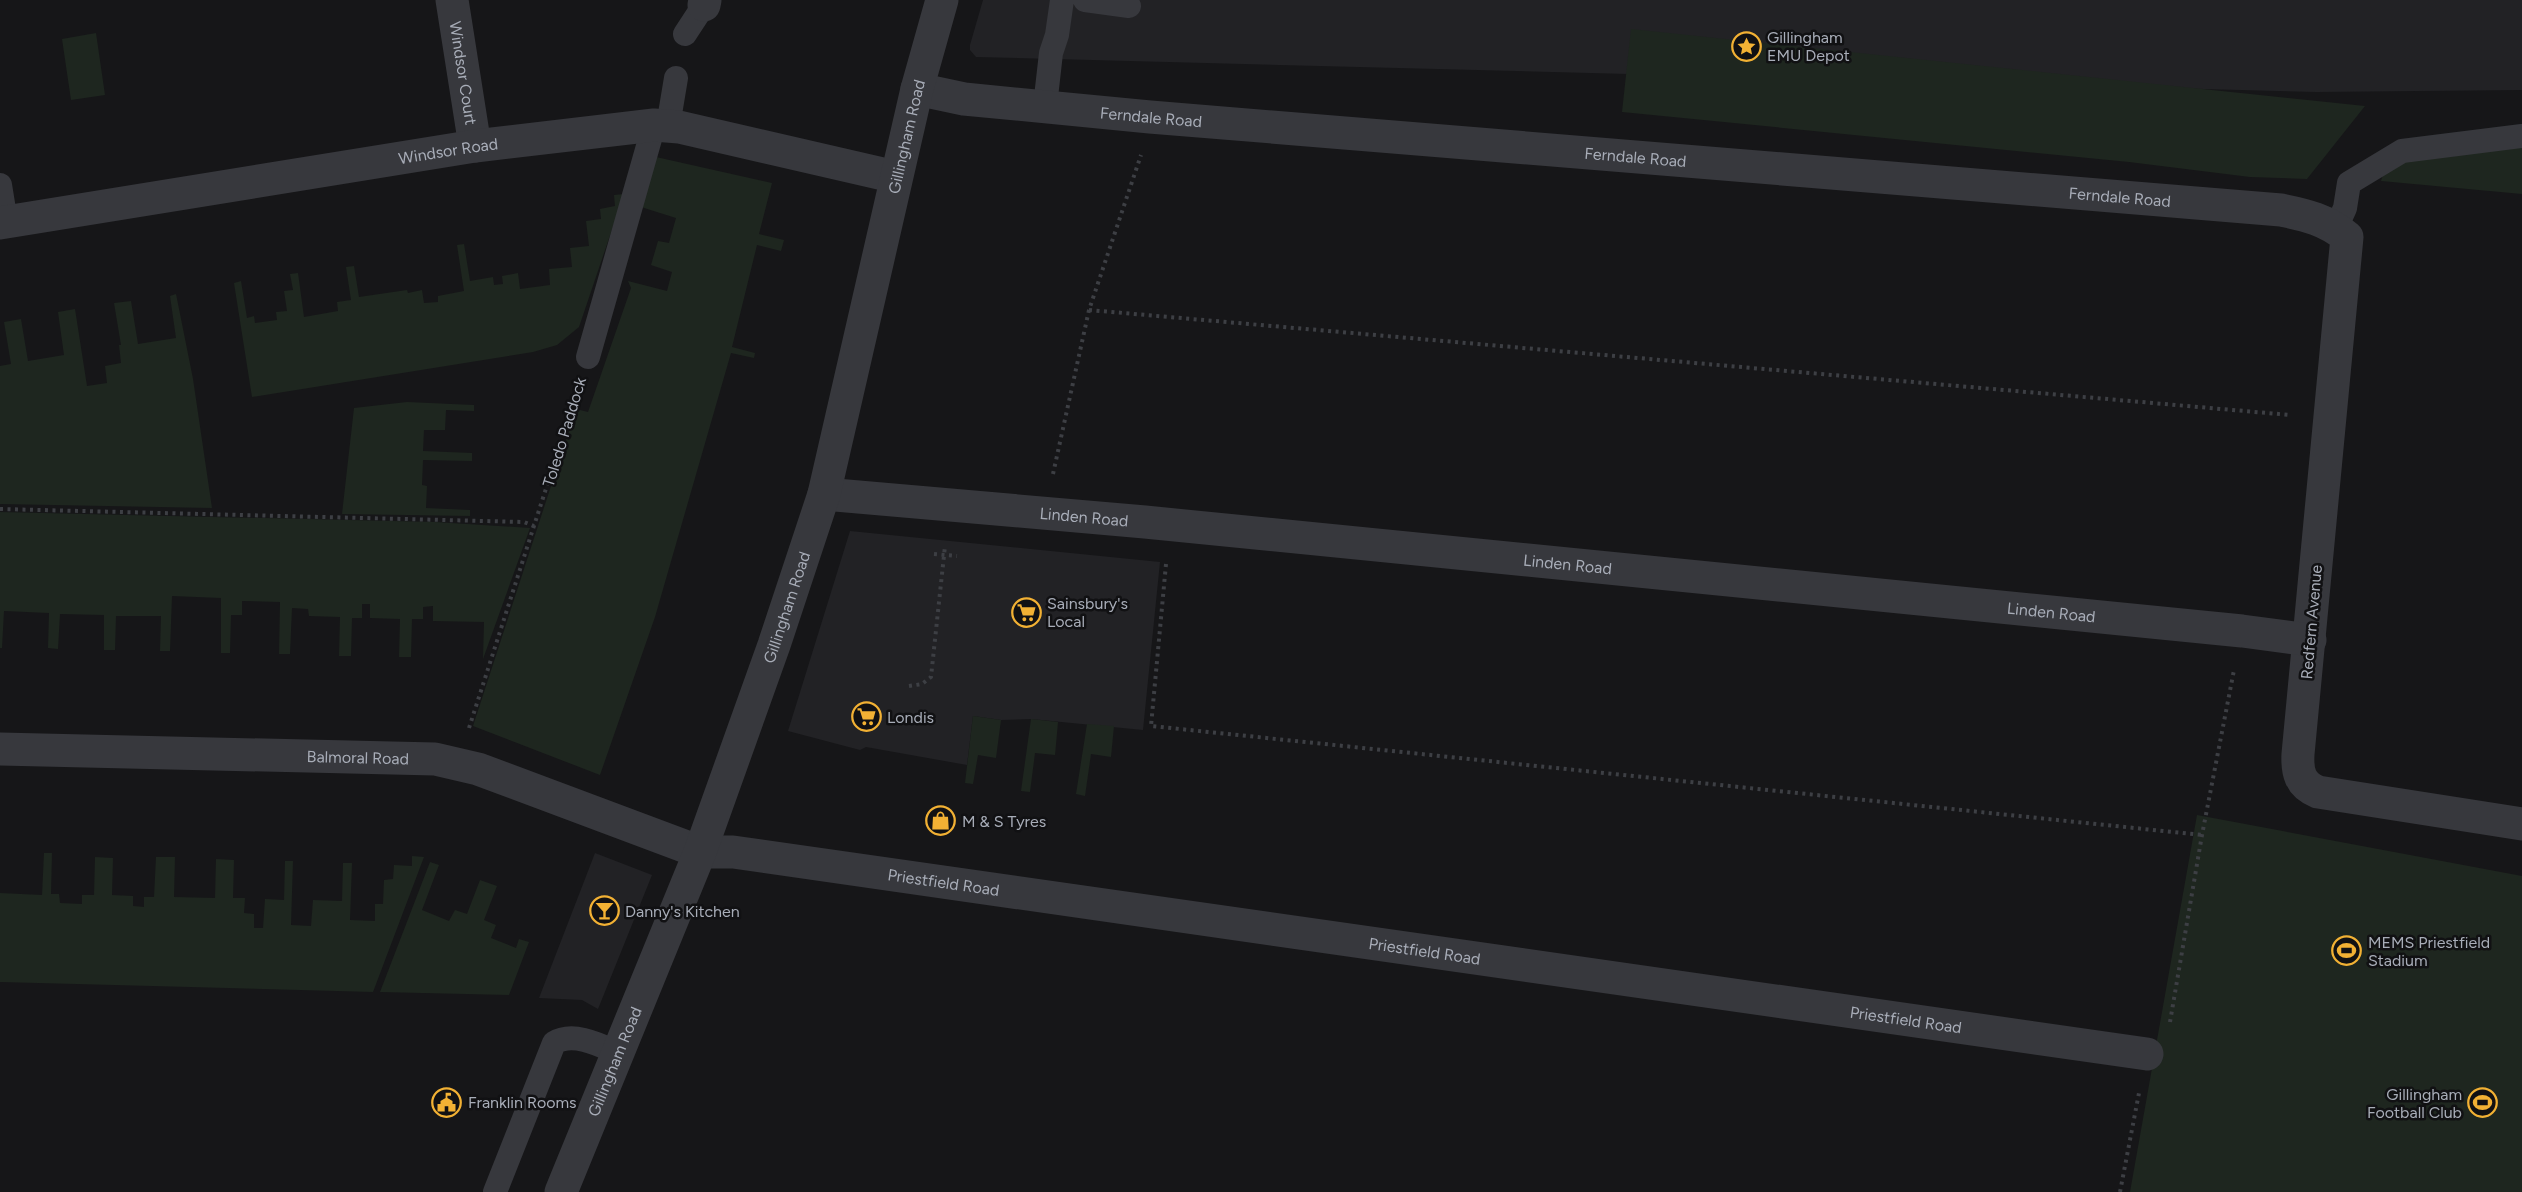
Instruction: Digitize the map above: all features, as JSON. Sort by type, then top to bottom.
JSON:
[{"type":"street","name":"Windsor Court","points":[[452,0],[475,146]]},
{"type":"street","name":"Gillingham Road","points":[[567,1190],[618,1053],[700,852],[824,494],[917,89],[942,0]]},
{"type":"street","name":"Ferndale Road","points":[[917,89],[964,99],[1045,105],[1150,117],[2281,210],[2312,216],[2341,233]]},
{"type":"street","name":"Windsor Road","points":[[3,223],[475,146],[661,125],[896,177]]},
{"type":"street","name":"Redfern Avenue","points":[[2341,233],[2310,640],[2298,763],[2300,775],[2305,785],[2318,792],[2522,824]]},
{"type":"street","name":"Linden Road","points":[[824,494],[1045,512],[2242,631],[2310,640]]},
{"type":"street","name":"Balmoral Road","points":[[0,748],[435,759],[478,768],[700,852]]},
{"type":"street","name":"Priestfield Road","points":[[700,852],[745,854],[2147,1054]]},
{"type":"lane","points":[[1045,105],[1051,53],[1057,35],[1062,0]]},
{"type":"lane","points":[[1085,0],[1129,6]]},
{"type":"lane","points":[[686,34],[704,2]]},
{"type":"lane","name":"Toledo Paddock","points":[[588,357],[676,78]]},
{"type":"lane","points":[[2341,233],[2349,183],[2385,159],[2407,150],[2522,136]]},
{"type":"lane","points":[[0,185],[3,223]]},
{"type":"lane","points":[[495,1192],[554,1042],[585,1040],[618,1053]]},
{"type":"path","points":[[1045,512],[1089,310],[1145,144],[1150,117]]},
{"type":"path","points":[[1089,310],[2328,417]]},
{"type":"path","name":"Toledo Paddock","points":[[467,733],[588,357]]},
{"type":"path","points":[[0,509],[435,518],[524,522],[534,526]]},
{"type":"path","points":[[909,686],[922,684],[932,677],[945,546]]},
{"type":"path","points":[[1167,553],[1151,726],[2202,835]]},
{"type":"path","points":[[934,554],[957,556]]},
{"type":"path","points":[[2120,1192],[2147,1054],[2169,1029],[2202,835],[2242,631]]},
{"type":"shaded area","name":"Gillingham EMU Depot","points":[[983,0],[2522,0],[2522,90],[2316,92],[976,57],[970,50],[970,45]]},
{"type":"shaded area","points":[[1631,29],[2365,106],[2307,179],[2250,177],[2129,162],[1622,112]]},
{"type":"shaded area","points":[[96,33],[105,95],[71,100],[62,39]]},
{"type":"shaded area","points":[[2522,147],[2522,194],[2381,181],[2387,162]]},
{"type":"shaded area","points":[[656,157],[772,183],[759,234],[784,240],[781,251],[757,245],[732,347],[755,353],[754,358],[731,353],[655,617],[600,775],[473,726],[576,409],[588,412],[631,288],[628,281],[667,291],[672,272],[651,265],[658,241],[669,243],[676,218],[641,207]]},
{"type":"shaded area","points":[[624,194],[579,327],[557,345],[533,352],[252,397],[234,283],[241,281],[247,318],[254,316],[255,323],[277,320],[276,312],[287,311],[284,291],[293,290],[290,274],[298,273],[304,317],[338,311],[337,302],[351,300],[346,267],[354,266],[359,297],[422,290],[424,303],[438,302],[438,296],[464,291],[457,245],[464,244],[470,281],[493,277],[494,285],[503,284],[502,276],[518,273],[520,289],[550,285],[549,269],[572,267],[570,248],[589,246],[586,221],[601,219],[600,209],[615,206],[614,195]]},
{"type":"shaded area","points":[[176,294],[193,379],[212,508],[0,504],[0,366],[11,364],[4,322],[21,319],[28,361],[64,355],[58,312],[75,309],[87,386],[107,383],[105,366],[121,363],[119,345],[121,345],[114,303],[131,301],[138,344],[176,338],[170,296]]},
{"type":"shaded area","points":[[407,402],[474,405],[474,411],[446,410],[445,430],[424,430],[423,451],[472,453],[472,461],[423,460],[422,485],[427,486],[426,508],[470,510],[470,516],[342,514],[354,408]]},
{"type":"shaded area","points":[[0,512],[435,522],[530,528],[483,659],[484,622],[433,621],[433,606],[423,607],[423,619],[412,619],[411,657],[399,657],[400,619],[370,618],[370,604],[362,604],[362,618],[352,618],[351,656],[339,656],[340,617],[309,616],[308,609],[292,608],[290,654],[279,654],[280,602],[242,601],[242,615],[231,615],[230,653],[221,653],[221,598],[172,596],[170,651],[160,651],[161,616],[116,616],[115,650],[104,650],[104,615],[60,614],[58,649],[48,648],[49,613],[4,611],[2,648],[0,648]]},
{"type":"shaded area","points":[[850,531],[1160,562],[1143,730],[973,716],[967,765],[866,747],[860,750],[788,731]]},
{"type":"shaded area","points":[[973,716],[1001,720],[996,758],[978,755],[973,784],[965,783]]},
{"type":"shaded area","points":[[1031,719],[1058,722],[1055,755],[1035,753],[1030,792],[1021,791]]},
{"type":"shaded area","points":[[1087,724],[1114,726],[1111,757],[1091,754],[1085,796],[1076,794]]},
{"type":"shaded area","name":"MEMS Priestfield Stadium","points":[[2197,815],[2522,876],[2522,1192],[2130,1192]]},
{"type":"shaded area","points":[[44,853],[52,853],[51,894],[59,894],[60,903],[82,904],[82,895],[94,895],[95,857],[113,858],[112,895],[133,896],[133,906],[144,907],[144,897],[154,897],[156,857],[175,857],[174,897],[215,898],[216,859],[234,860],[233,898],[245,898],[244,913],[254,914],[254,928],[263,928],[265,899],[284,900],[285,861],[293,861],[291,925],[311,926],[313,900],[342,901],[343,863],[352,863],[350,920],[375,921],[375,904],[383,904],[384,880],[393,879],[394,865],[412,866],[412,856],[424,857],[373,992],[0,982],[0,893],[42,895]]},
{"type":"shaded area","name":"Danny's Kitchen","points":[[595,853],[652,875],[598,1009],[582,1000],[539,998]]},
{"type":"shaded area","points":[[430,862],[439,865],[422,910],[449,921],[455,910],[467,914],[480,880],[497,886],[484,920],[496,925],[491,938],[516,948],[519,939],[529,942],[509,995],[380,992]]},
{"type":"place","name":"Gillingham EMU Depot","points":[[1746,46]]},
{"type":"place","name":"Sainsbury's Local","points":[[1026,612]]},
{"type":"place","name":"Londis","points":[[866,717]]},
{"type":"place","name":"M & S Tyres","points":[[941,821]]},
{"type":"place","name":"Danny's Kitchen","points":[[604,911]]},
{"type":"place","name":"MEMS Priestfield Stadium","points":[[2347,951]]},
{"type":"place","name":"Franklin Rooms","points":[[447,1102]]},
{"type":"place","name":"Gillingham Football Club","points":[[2483,1103]]}]
